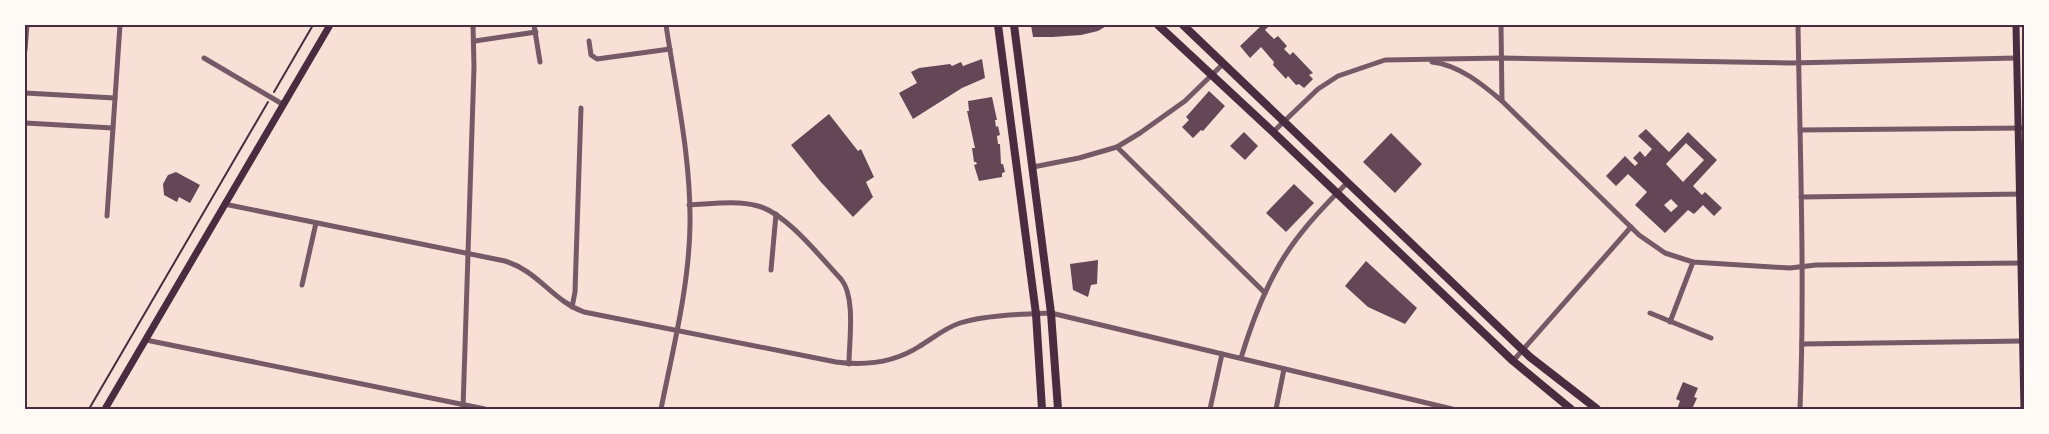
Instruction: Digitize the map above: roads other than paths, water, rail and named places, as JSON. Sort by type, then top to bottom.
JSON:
[{"type":"main road","points":[[106,409],[330,25]]},
{"type":"main road","points":[[998,25],[1036,314],[1042,409]]},
{"type":"main road","points":[[1014,25],[1051,313],[1058,409]]},
{"type":"main road","points":[[1158,25],[1338,193],[1513,361],[1568,408]]},
{"type":"main road","points":[[1182,25],[1284,120],[1523,350],[1558,380],[1597,409]]},
{"type":"main road","points":[[2016,25],[2021,128],[2024,409]]},
{"type":"street","points":[[25,50],[26,25]]},
{"type":"street","points":[[107,216],[120,25]]},
{"type":"street","points":[[463,407],[473,25]]},
{"type":"street","points":[[534,25],[540,62]]},
{"type":"street","points":[[661,409],[688,258],[690,205],[681,118],[666,25]]},
{"type":"street","points":[[1501,25],[1502,101]]},
{"type":"street","points":[[1798,25],[1802,266],[1800,409]]},
{"type":"street","points":[[474,41],[536,32]]},
{"type":"street","points":[[589,41],[592,55],[596,59],[670,49]]},
{"type":"street","points":[[204,58],[284,105]]},
{"type":"street","points":[[1404,58],[1441,63],[1483,85],[1502,101],[1631,227],[1665,254],[1693,262],[1790,268],[1802,266],[2022,263]]},
{"type":"street","points":[[1273,132],[1318,89],[1338,76],[1385,60],[1404,58],[1799,63],[2017,58]]},
{"type":"street","points":[[1033,167],[1117,148],[1185,101],[1223,64]]},
{"type":"street","points":[[25,93],[115,98]]},
{"type":"street","points":[[572,307],[575,292],[581,108]]},
{"type":"street","points":[[25,123],[113,128]]},
{"type":"street","points":[[1800,130],[2021,128]]},
{"type":"street","points":[[1117,148],[1265,293]]},
{"type":"street","points":[[1241,358],[1265,293],[1277,268],[1295,242],[1348,182]]},
{"type":"street","points":[[1801,197],[2022,194]]},
{"type":"street","points":[[224,204],[505,261],[522,268],[572,307],[584,312],[849,364],[876,363],[897,359],[960,323],[1051,313],[1440,408],[1452,409]]},
{"type":"street","points":[[690,205],[750,204],[763,207],[776,214],[817,253],[847,288],[850,301],[849,364]]},
{"type":"street","points":[[771,270],[776,214]]},
{"type":"street","points":[[302,285],[316,223]]},
{"type":"street","points":[[1513,361],[1631,227]]},
{"type":"street","points":[[1670,322],[1693,262]]},
{"type":"street","points":[[1650,313],[1711,338]]},
{"type":"street","points":[[146,340],[463,407],[485,409]]},
{"type":"street","points":[[1802,344],[2023,341]]},
{"type":"street","points":[[1210,409],[1222,354]]},
{"type":"street","points":[[1276,409],[1284,369]]}]
